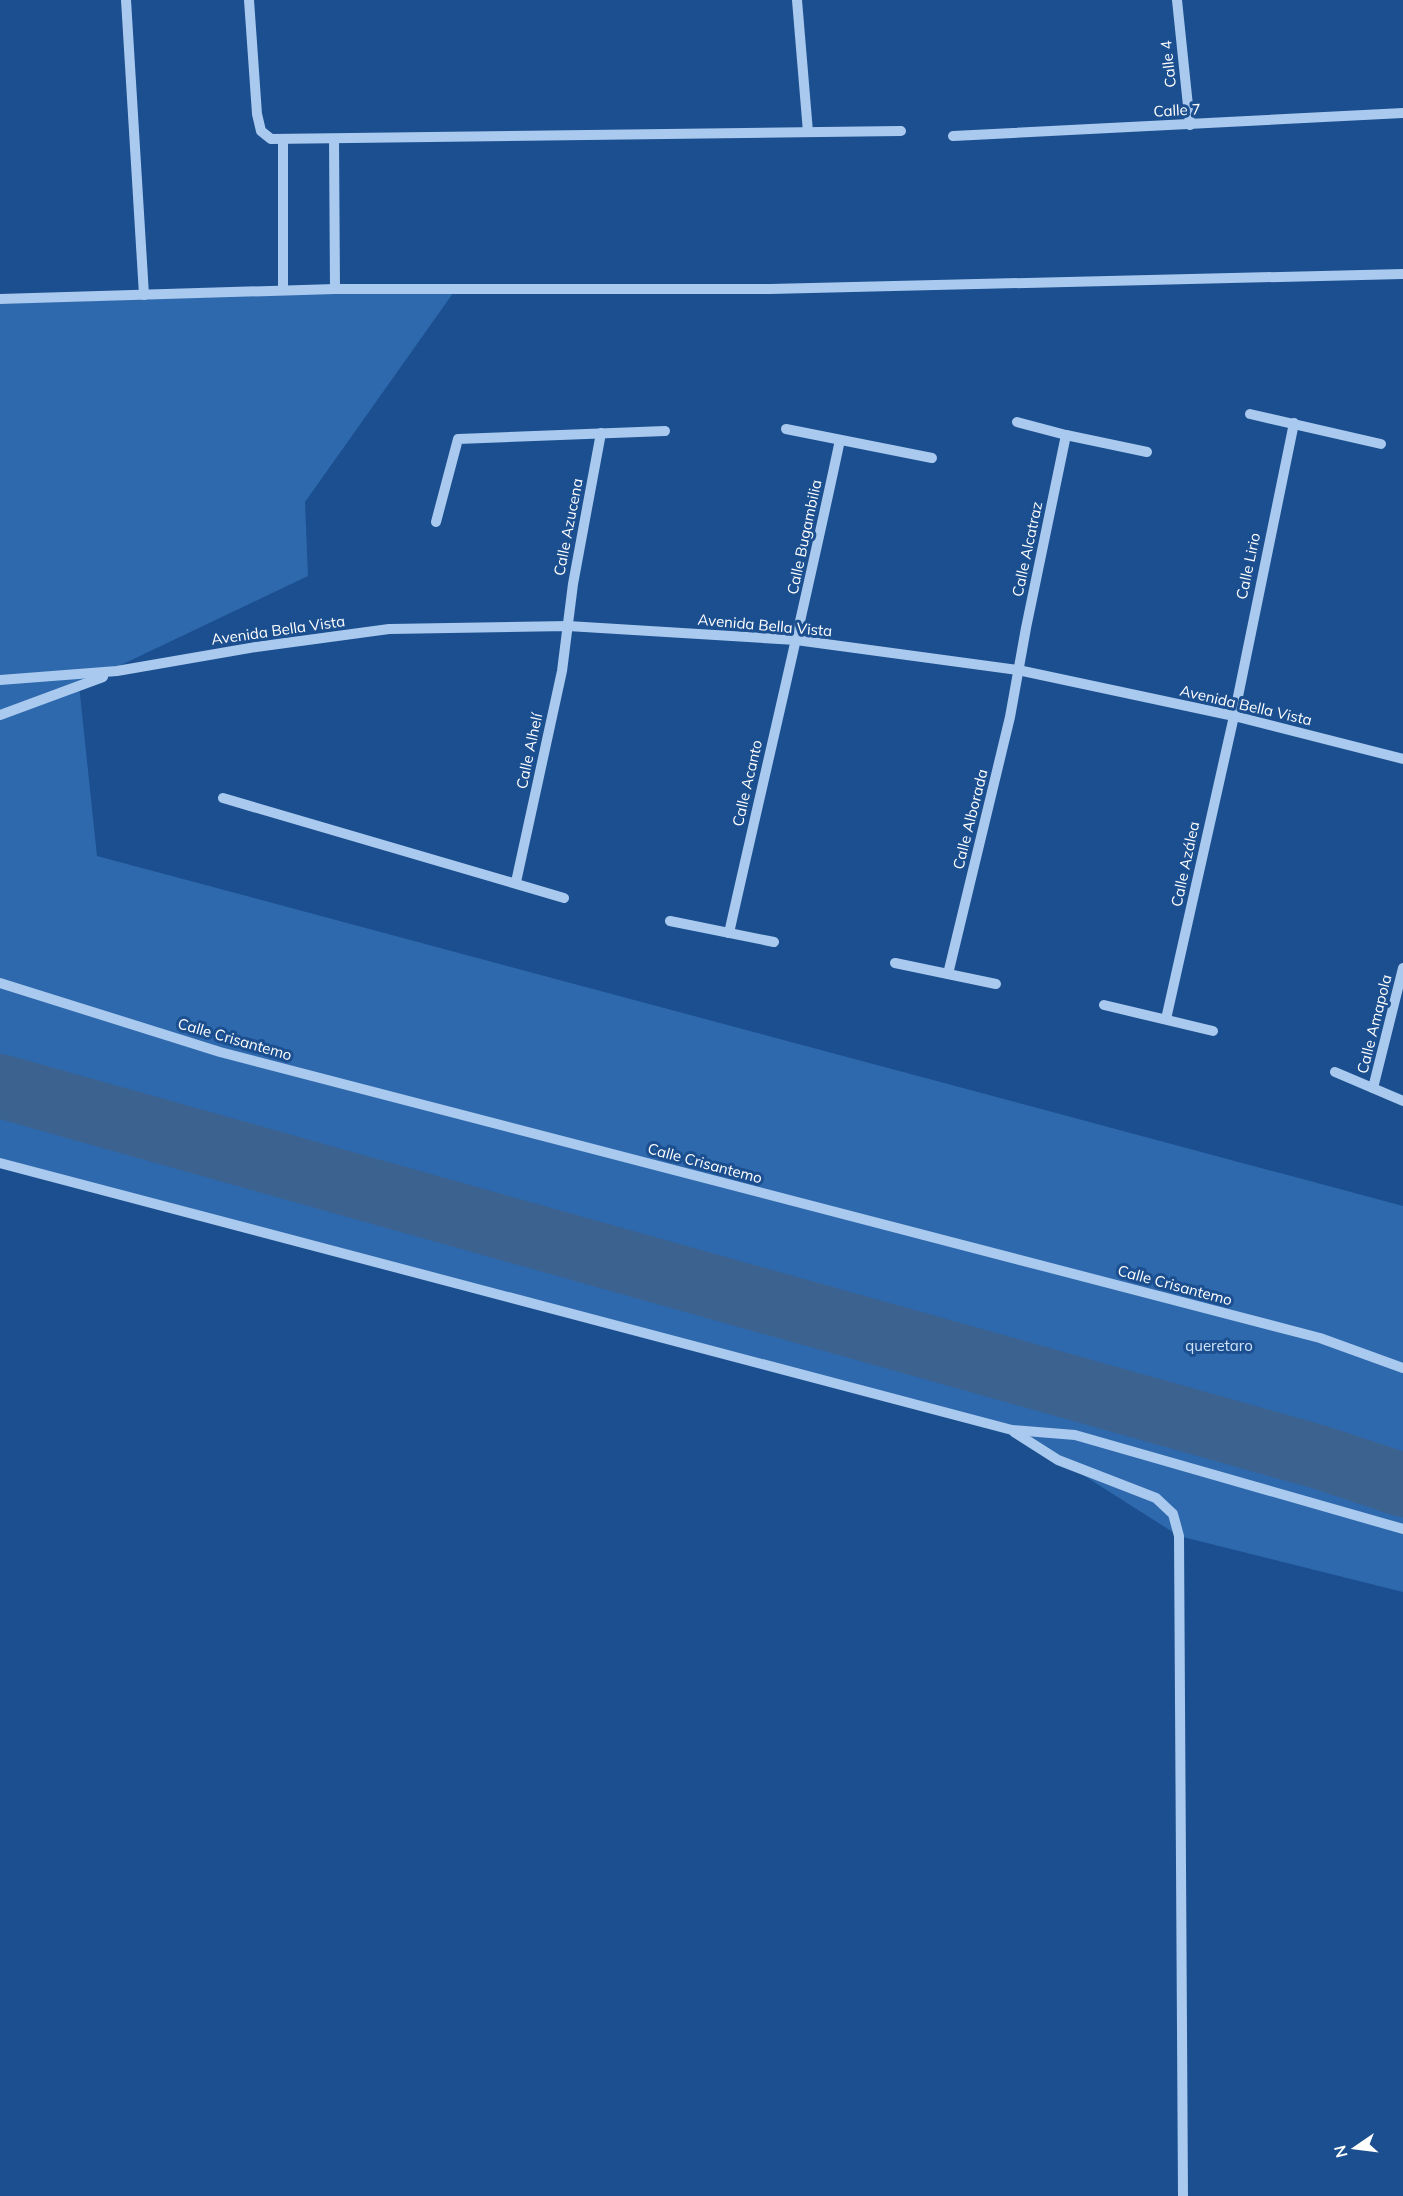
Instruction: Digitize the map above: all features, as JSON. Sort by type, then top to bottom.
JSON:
[{"type":"street","points":[[126,0],[144,295]]},
{"type":"street","points":[[249,0],[257,114],[261,131],[271,139],[901,131]]},
{"type":"street","points":[[797,0],[808,132]]},
{"type":"street","name":"Calle 4","points":[[1177,0],[1190,125]]},
{"type":"street","name":"Calle 7","points":[[953,136],[1403,113]]},
{"type":"street","points":[[283,139],[283,290]]},
{"type":"street","points":[[334,139],[335,289]]},
{"type":"street","points":[[0,299],[335,289],[770,289],[1403,274]]},
{"type":"street","points":[[1250,414],[1381,444]]},
{"type":"street","points":[[1017,422],[1147,452]]},
{"type":"street","name":"Calle Lirio","points":[[1234,716],[1294,423]]},
{"type":"street","points":[[786,429],[932,458]]},
{"type":"street","points":[[436,522],[458,439],[665,431]]},
{"type":"street","name":"Calle Azucena","points":[[567,626],[601,433]]},
{"type":"street","name":"Calle Alcatraz","points":[[1018,670],[1066,435]]},
{"type":"street","name":"Calle Bugambilia","points":[[796,640],[840,440]]},
{"type":"street","name":"Avenida Bella Vista","points":[[0,680],[117,672],[256,647],[389,629],[567,626],[796,640],[1018,670],[1234,716],[1403,759]]},
{"type":"street","name":"Calle Alhelí","points":[[516,882],[562,671],[567,626]]},
{"type":"street","name":"Calle Acanto","points":[[729,933],[796,640]]},
{"type":"street","name":"Calle Alborada","points":[[948,974],[1010,717],[1018,670]]},
{"type":"street","name":"Avenida Bella Vista","points":[[0,715],[117,672]]},
{"type":"street","name":"Calle Azálea","points":[[1166,1019],[1234,716]]},
{"type":"street","points":[[223,798],[516,882],[564,898]]},
{"type":"street","points":[[670,921],[774,942]]},
{"type":"street","points":[[895,963],[996,984]]},
{"type":"street","name":"Calle Amapola","points":[[1373,1088],[1403,968]]},
{"type":"street","name":"Calle Crisantemo","points":[[0,983],[220,1052],[1320,1338],[1403,1368]]},
{"type":"street","points":[[1104,1005],[1213,1031]]},
{"type":"street","points":[[1335,1072],[1403,1101]]},
{"type":"street","points":[[0,1163],[1012,1430],[1075,1436],[1403,1529]]},
{"type":"street","points":[[1012,1430],[1058,1460],[1156,1498],[1173,1514],[1179,1536],[1183,2196]]},
{"type":"green space","name":"queretaro","points":[[456,289],[305,502],[308,576],[79,685],[97,856],[1403,1206],[1403,1592],[1179,1536],[1012,1430],[0,1163],[0,304]]},
{"type":"waterway","points":[[0,1086],[1319,1457],[1403,1485]]}]
